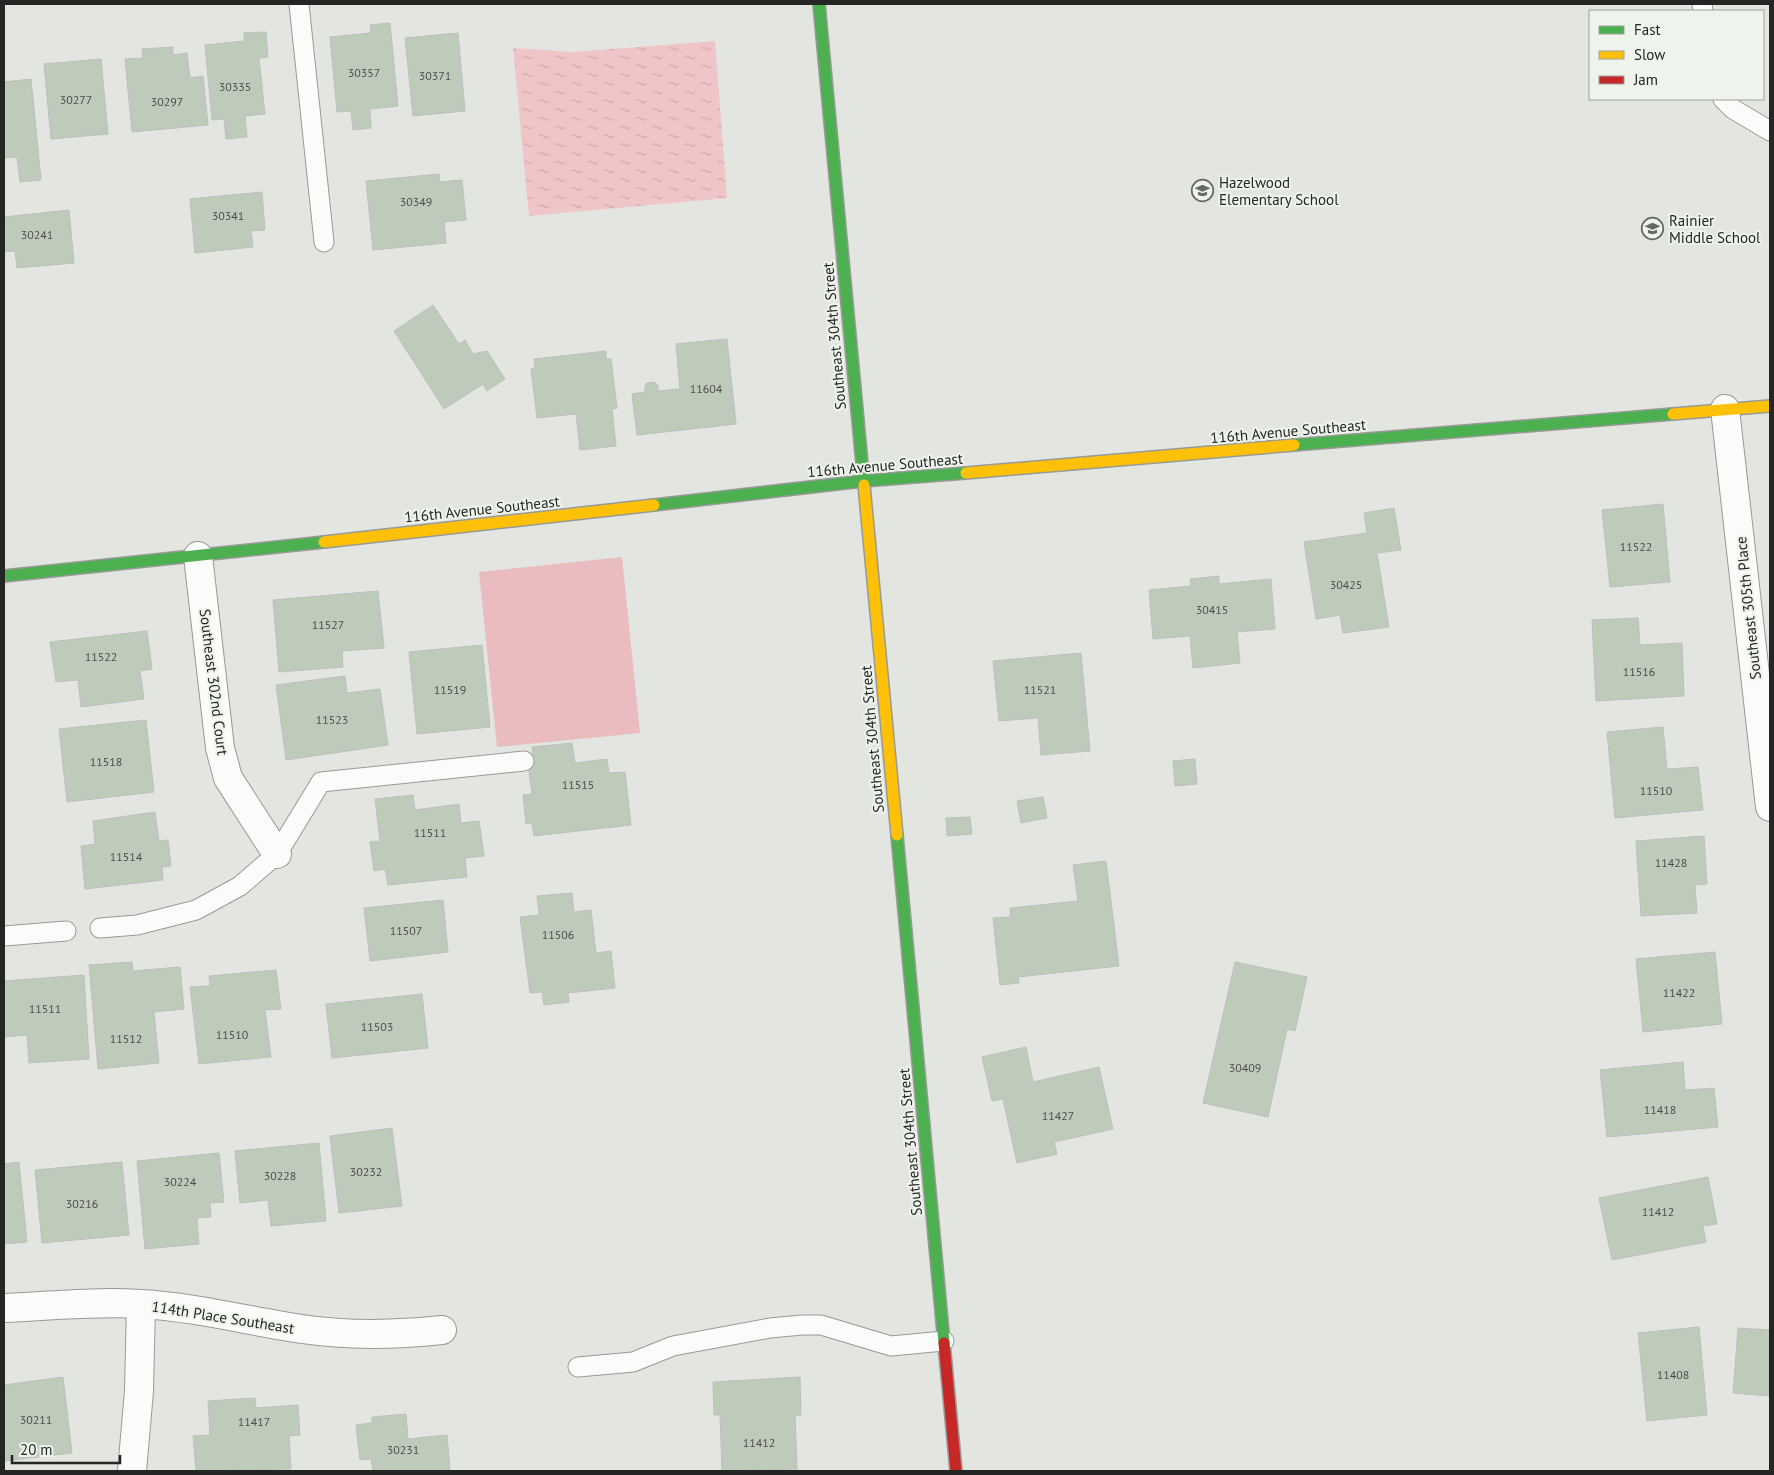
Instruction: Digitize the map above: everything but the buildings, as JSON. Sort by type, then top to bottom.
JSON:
[{"type":"street","name":"Southeast 304th Street","points":[[819,4],[956,1471]]},
{"type":"street","name":"116th Avenue Southeast","points":[[4,576],[863,481],[1770,406]]},
{"type":"street","name":"Southeast 305th Place","points":[[1725,409],[1770,808]]},
{"type":"street","name":"Southeast 302nd Court","points":[[198,556],[220,748],[228,778],[276,854]]},
{"type":"street","name":"114th Place Southeast","points":[[4,1308],[72,1304],[141,1304],[335,1333],[386,1335],[442,1330]]},
{"type":"street","points":[[132,1471],[139,1391],[141,1304]]},
{"type":"lane","points":[[299,4],[324,242]]},
{"type":"lane","points":[[1724,100],[1733,109],[1770,131]]},
{"type":"lane","points":[[100,928],[137,925],[196,910],[240,886],[276,854],[320,782],[524,761]]},
{"type":"lane","points":[[4,936],[66,931]]},
{"type":"lane","points":[[578,1366],[633,1362],[673,1346],[770,1328],[802,1325],[821,1325],[891,1346],[944,1341]]},
{"type":"shaded area","points":[[622,557],[640,733],[497,747],[479,572]]},
{"type":"water","points":[[715,41],[727,198],[529,216],[513,48],[573,52]]},
{"type":"traffic: fast","points":[[819,4],[864,485]]},
{"type":"traffic: fast","points":[[1294,445],[1673,414]]},
{"type":"traffic: fast","points":[[654,505],[863,481],[966,473]]},
{"type":"traffic: fast","points":[[4,576],[324,542]]},
{"type":"traffic: fast","points":[[897,835],[944,1343]]},
{"type":"traffic: slow","points":[[1673,414],[1770,406]]},
{"type":"traffic: slow","points":[[966,473],[1294,445]]},
{"type":"traffic: slow","points":[[864,485],[897,835]]},
{"type":"traffic: slow","points":[[324,542],[654,505]]},
{"type":"traffic: jam","points":[[944,1343],[956,1471]]},
{"type":"place","name":"Hazelwood Elementary School","points":[[1203,191]]},
{"type":"place","name":"Rainier Middle School","points":[[1653,229]]}]
